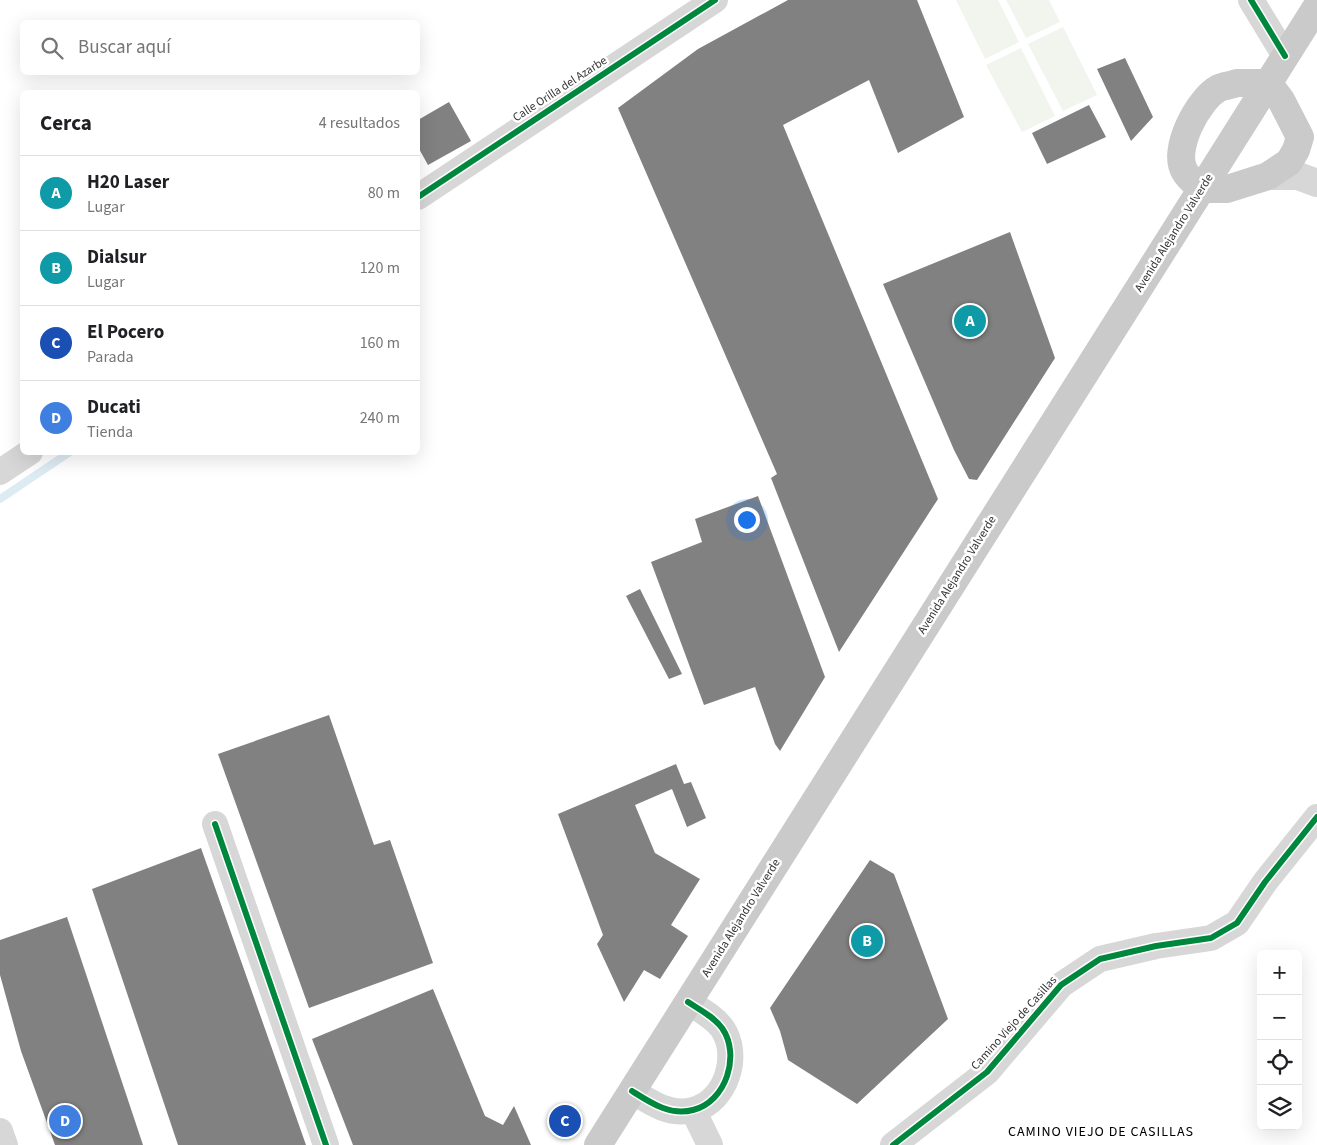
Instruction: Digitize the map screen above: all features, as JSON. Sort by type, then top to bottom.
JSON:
[{"type":"main road","name":"Avenida Alejandro Valverde","points":[[598,1145],[1317,6]]},
{"type":"main road","points":[[1237,83],[1268,83],[1281,100],[1300,137],[1296,150],[1289,162],[1268,176],[1227,189],[1202,188],[1184,172],[1180,157],[1188,128],[1198,106],[1218,89],[1237,83]]},
{"type":"street","name":"Calle Orilla del Azarbe","points":[[420,196],[715,0]]},
{"type":"street","points":[[1251,0],[1285,56]]},
{"type":"street","points":[[1300,137],[1317,172]]},
{"type":"street","points":[[1268,176],[1298,176],[1317,183]]},
{"type":"street","points":[[0,472],[26,455]]},
{"type":"street","name":"Camino Viejo de Casillas","points":[[893,1145],[988,1072],[1061,986],[1100,959],[1156,946],[1211,938],[1237,923],[1264,882],[1317,816]]},
{"type":"street","points":[[216,824],[326,1145]]},
{"type":"street","points":[[632,1091],[658,1108],[677,1111],[693,1110],[715,1098],[722,1087],[728,1074],[730,1050],[727,1037],[721,1027],[709,1015],[688,1002]]},
{"type":"street","points":[[693,1110],[710,1145]]},
{"type":"street","points":[[0,1131],[5,1145]]},
{"type":"shaded area","points":[[956,0],[998,0],[1019,42],[985,59]]},
{"type":"shaded area","points":[[1006,0],[1049,0],[1060,22],[1026,38]]},
{"type":"shaded area","points":[[1063,27],[1097,95],[1063,111],[1028,44]]},
{"type":"shaded area","points":[[1021,48],[1055,116],[1022,132],[986,65]]},
{"type":"building","points":[[788,0],[917,0],[964,117],[898,153],[869,80],[783,125],[938,499],[839,652],[771,478],[777,474],[618,108],[698,49]]},
{"type":"building","points":[[1125,58],[1153,117],[1131,141],[1097,69]]},
{"type":"building","points":[[449,102],[471,141],[428,165],[420,151],[420,119]]},
{"type":"building","points":[[1089,105],[1106,137],[1047,164],[1032,133]]},
{"type":"building","points":[[1010,232],[1055,358],[977,480],[969,479],[954,450],[883,284]]},
{"type":"building","points":[[758,496],[825,677],[780,751],[775,744],[755,687],[704,705],[651,562],[702,542],[695,519]]},
{"type":"building","points":[[640,589],[682,674],[669,679],[626,596]]},
{"type":"building","points":[[329,715],[374,845],[390,840],[433,963],[309,1008],[218,754]]},
{"type":"building","points":[[676,764],[684,784],[691,782],[706,818],[687,827],[672,789],[635,805],[655,853],[700,879],[671,925],[688,936],[660,979],[644,970],[624,1002],[597,944],[603,935],[558,814]]},
{"type":"building","points":[[201,848],[306,1145],[178,1145],[92,889]]},
{"type":"building","points":[[870,860],[894,874],[948,1019],[857,1104],[788,1060],[780,1031],[770,1008]]},
{"type":"building","points":[[67,917],[143,1145],[55,1145],[21,1051],[0,975],[0,940]]},
{"type":"building","points":[[433,989],[485,1116],[503,1125],[514,1106],[531,1145],[353,1145],[312,1039]]},
{"type":"waterway","points":[[0,499],[66,455]]},
{"type":"cycle path","points":[[420,196],[715,0]]},
{"type":"cycle path","points":[[1251,0],[1285,56]]},
{"type":"cycle path","points":[[893,1145],[987,1072],[1061,985],[1100,959],[1156,946],[1211,938],[1237,923],[1265,882],[1317,817]]},
{"type":"cycle path","points":[[215,824],[326,1145]]},
{"type":"cycle path","points":[[632,1091],[661,1107],[669,1110],[685,1111],[704,1105],[714,1098],[722,1088],[730,1064],[728,1039],[715,1020],[688,1002]]},
{"type":"place","name":"H20 Laser","points":[[970,321]]},
{"type":"place","name":"Dialsur","points":[[867,941]]},
{"type":"place","name":"Ducati","points":[[65,1121]]},
{"type":"place","name":"El Pocero","points":[[565,1121]]},
{"type":"district","name":"CAMINO VIEJO DE CASILLAS","points":[[1101,1132]]}]
